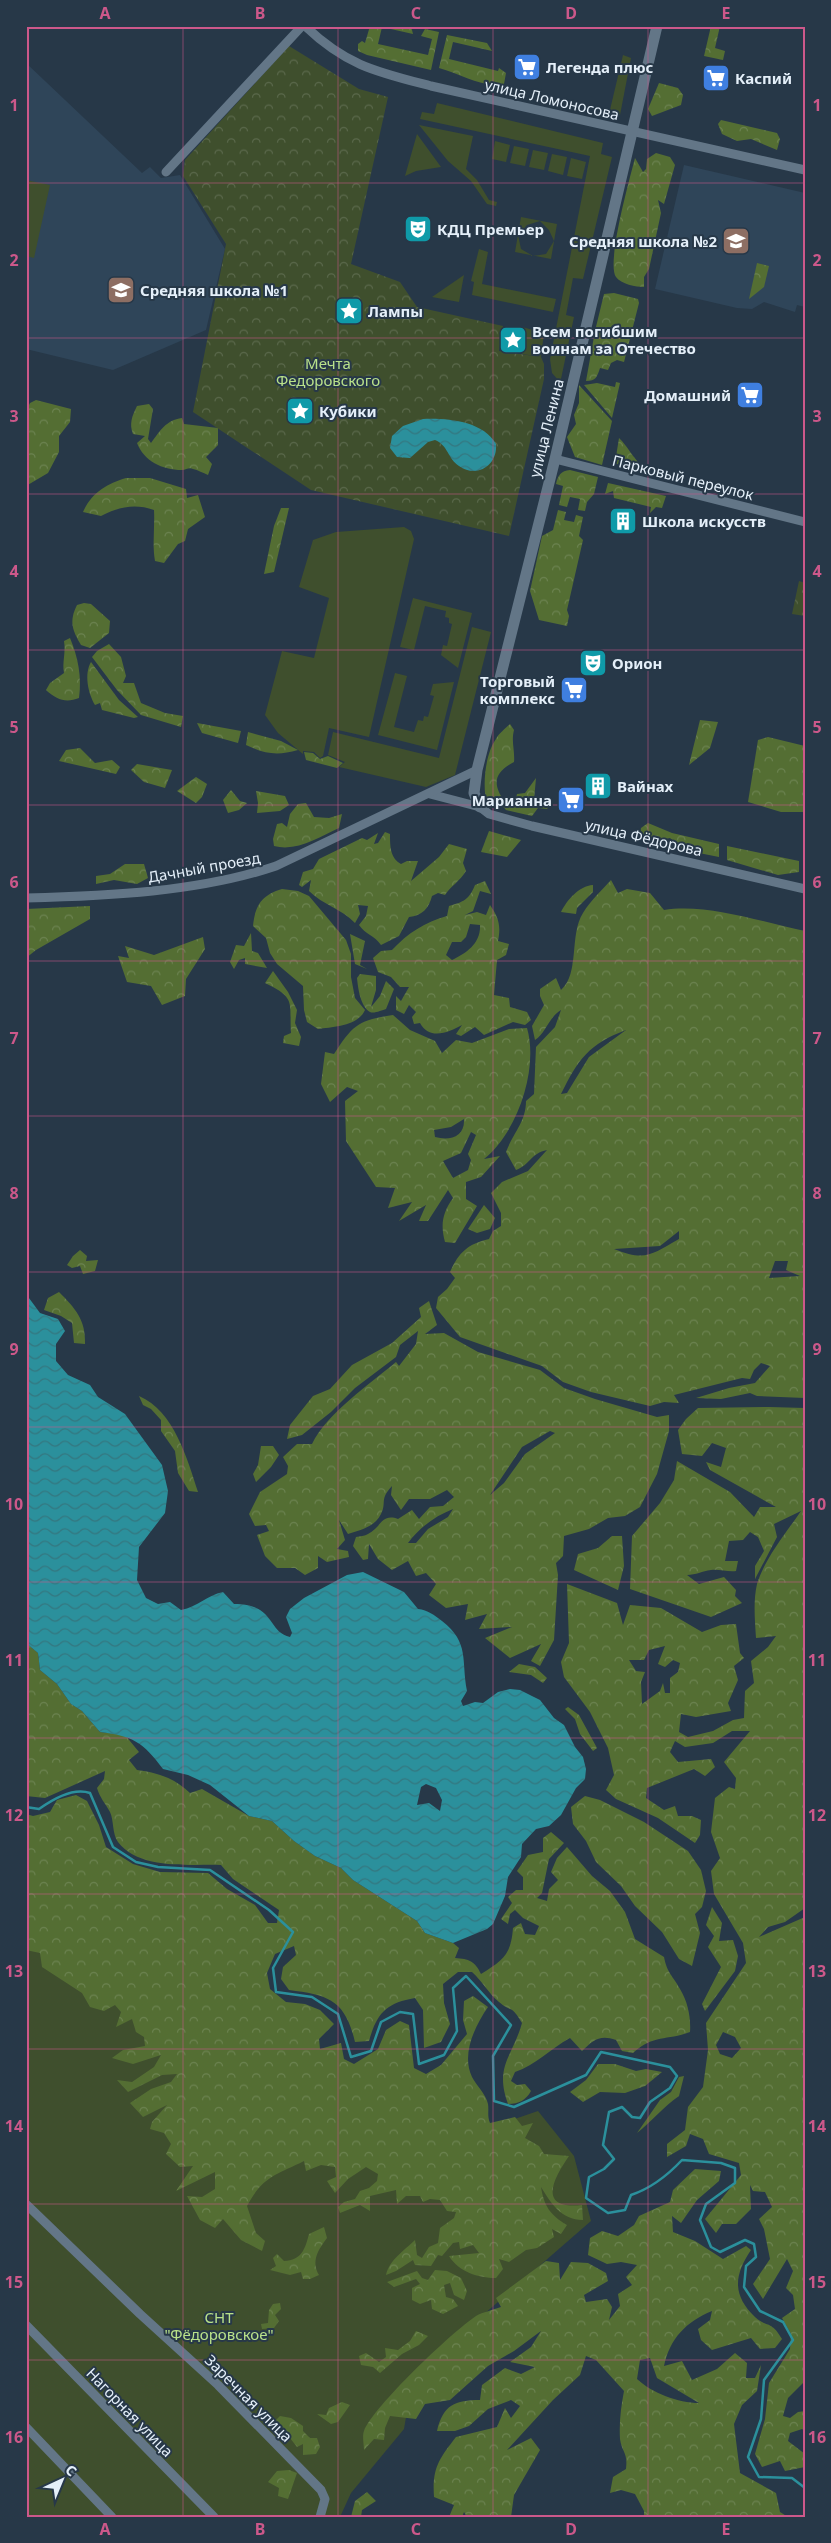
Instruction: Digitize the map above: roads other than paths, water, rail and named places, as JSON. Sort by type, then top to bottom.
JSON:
[{"type":"street","name":"улица Ломоносова","points":[[303,26],[334,51],[370,70],[431,86],[805,170]]},
{"type":"street","points":[[166,172],[303,26]]},
{"type":"street","name":"улица Ленина","points":[[480,807],[474,794],[477,770],[555,459],[657,26]]},
{"type":"street","name":"Парковый переулок","points":[[555,459],[805,522]]},
{"type":"street","name":"Дачный проезд","points":[[26,898],[96,896],[157,890],[256,873],[276,866],[477,770]]},
{"type":"street","name":"улица Фёдорова","points":[[430,794],[480,807],[489,814],[532,826],[805,889]]},
{"type":"street","name":"Заречная улица","points":[[26,2204],[140,2314],[218,2385],[321,2490],[325,2499],[320,2517]]},
{"type":"street","name":"Нагорная улица","points":[[26,2325],[214,2517]]},
{"type":"street","points":[[26,2428],[112,2517]]},
{"type":"water","points":[[423,419],[464,422],[482,430],[496,444],[494,458],[485,468],[473,471],[466,470],[455,463],[443,445],[435,440],[428,442],[410,458],[397,457],[390,448],[392,436],[403,426]]},
{"type":"water","points":[[26,1294],[40,1313],[58,1319],[65,1331],[56,1344],[56,1361],[68,1375],[90,1385],[98,1397],[125,1414],[162,1465],[168,1491],[165,1513],[139,1547],[137,1580],[146,1598],[158,1604],[170,1602],[181,1610],[223,1592],[234,1604],[257,1608],[264,1613],[277,1630],[290,1637],[292,1633],[286,1617],[290,1609],[304,1598],[347,1575],[363,1572],[404,1592],[418,1609],[428,1612],[442,1621],[457,1637],[463,1653],[467,1691],[461,1701],[463,1706],[475,1702],[483,1703],[498,1692],[510,1689],[520,1690],[540,1700],[554,1718],[564,1725],[575,1747],[583,1757],[586,1769],[585,1779],[576,1788],[561,1815],[549,1826],[536,1829],[522,1844],[521,1857],[508,1877],[505,1896],[493,1924],[487,1929],[453,1943],[425,1933],[417,1921],[353,1880],[341,1868],[315,1856],[294,1841],[272,1821],[249,1816],[210,1785],[188,1775],[163,1769],[143,1746],[129,1738],[100,1732],[82,1711],[71,1704],[57,1684],[40,1670],[38,1653],[26,1643]],"holes":[[[426,1784],[436,1788],[442,1800],[440,1811],[429,1803],[417,1805],[421,1787]]]},
{"type":"waterway","points":[[26,1807],[39,1809],[50,1801],[70,1793],[90,1793],[113,1847],[136,1862],[158,1867],[210,1870],[269,1910],[293,1932],[273,1968],[276,1992],[312,1997],[338,2014],[351,2057],[371,2051],[381,2022],[400,2012],[413,2014],[419,2064],[444,2055],[457,2031],[453,1988],[466,1976],[511,2025],[493,2056],[494,2101],[514,2107],[586,2075],[601,2052],[670,2067],[677,2076],[670,2088],[650,2102],[640,2118],[632,2117],[622,2107],[609,2112],[603,2145],[614,2159],[604,2169],[589,2177],[586,2198],[608,2213],[625,2210],[631,2195],[659,2181],[682,2160],[721,2163],[735,2168],[735,2183],[706,2204],[700,2220],[711,2247],[720,2252],[745,2240],[754,2244],[756,2257],[746,2266],[744,2287],[760,2311],[783,2322],[793,2340],[764,2380],[761,2419],[748,2457],[759,2477],[792,2478],[805,2488]]},
{"type":"place","name":"Легенда плюс","points":[[527,67]]},
{"type":"place","name":"Каспий","points":[[716,78]]},
{"type":"place","name":"КДЦ Премьер","points":[[418,229]]},
{"type":"place","name":"Средняя школа №2","points":[[736,241]]},
{"type":"place","name":"Средняя школа №1","points":[[121,290]]},
{"type":"place","name":"Лампы","points":[[349,311]]},
{"type":"place","name":"Всем погибшим воинам за Отечество","points":[[513,340]]},
{"type":"place","name":"Домашний","points":[[750,395]]},
{"type":"place","name":"Кубики","points":[[300,411]]},
{"type":"place","name":"Школа искусств","points":[[623,521]]},
{"type":"place","name":"Орион","points":[[593,663]]},
{"type":"place","name":"Торговый комплекс","points":[[574,690]]},
{"type":"place","name":"Вайнах","points":[[598,786]]},
{"type":"place","name":"Марианна","points":[[571,800]]},
{"type":"park label","name":"Мечта Федоровского","points":[[328,372]]},
{"type":"park label","name":"СНТ \"Фёдоровское\"","points":[[219,2326]]}]
